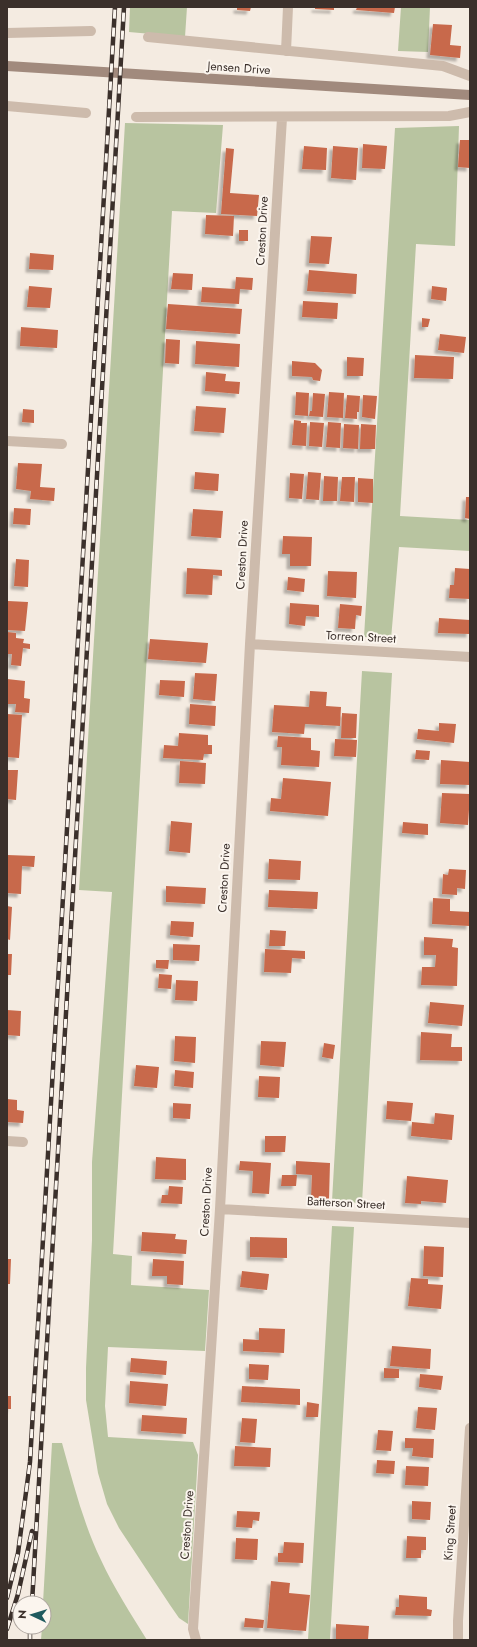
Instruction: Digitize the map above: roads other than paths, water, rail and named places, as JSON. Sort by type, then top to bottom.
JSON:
[{"type":"main road","name":"Jensen Drive","points":[[7,66],[470,95]]},
{"type":"street","points":[[286,51],[288,7]]},
{"type":"street","points":[[7,33],[91,31]]},
{"type":"street","points":[[148,37],[443,66],[470,76]]},
{"type":"street","points":[[7,106],[86,113]]},
{"type":"street","points":[[136,117],[282,118],[450,116],[470,112]]},
{"type":"street","name":"Creston Drive","points":[[196,1640],[193,1629],[220,1208],[250,644],[282,118]]},
{"type":"street","points":[[7,441],[62,444]]},
{"type":"street","name":"Torreon Street","points":[[250,644],[470,657]]},
{"type":"street","points":[[7,1142],[23,1142]]},
{"type":"street","name":"Batterson Street","points":[[220,1208],[470,1223]]},
{"type":"street","name":"King Street","points":[[458,1640],[470,1428]]},
{"type":"railway","points":[[7,1598],[18,1553],[30,1462],[115,7]]},
{"type":"railway","points":[[32,1595],[124,7]]},
{"type":"railway","points":[[7,1629],[18,1594],[32,1531]]},
{"type":"railway","points":[[30,1635],[30,1640]]}]
